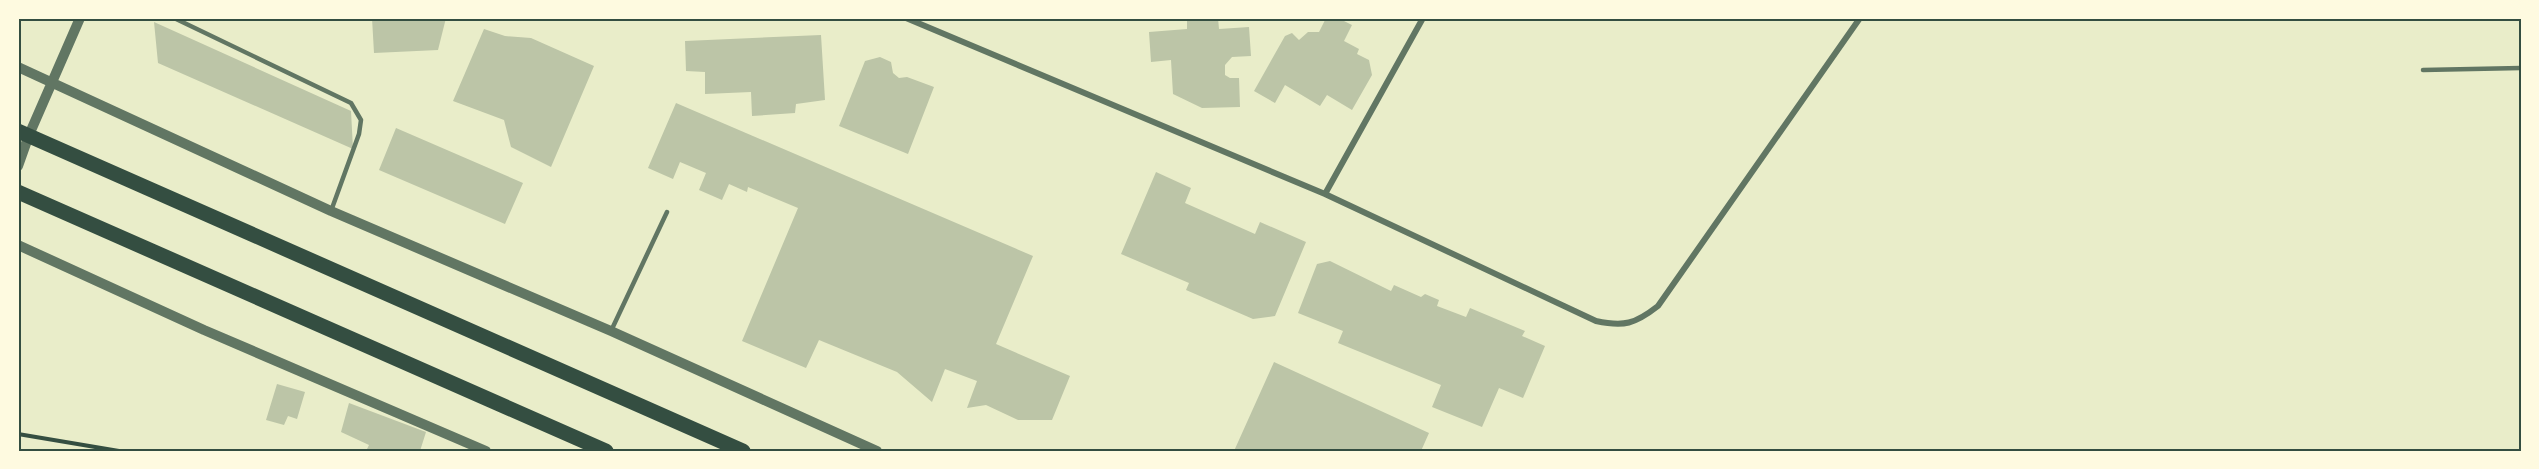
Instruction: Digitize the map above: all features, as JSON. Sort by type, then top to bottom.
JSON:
[{"type":"main road","points":[[23,133],[743,451]]},
{"type":"main road","points":[[18,192],[606,451]]},
{"type":"street","points":[[18,166],[23,133],[53,83],[80,18]]},
{"type":"street","points":[[906,18],[1325,194],[1596,321],[1612,324],[1628,324],[1644,317],[1658,306],[1675,285],[1860,18]]},
{"type":"street","points":[[1325,194],[1423,18]]},
{"type":"street","points":[[18,67],[331,211],[611,331],[877,451]]},
{"type":"street","points":[[18,245],[204,330],[486,451]]},
{"type":"lane","points":[[174,18],[351,103],[361,120],[359,134],[331,211]]},
{"type":"lane","points":[[2423,70],[2521,68]]},
{"type":"lane","points":[[611,331],[667,212]]},
{"type":"path","points":[[18,434],[119,451]]},
{"type":"building","points":[[372,18],[446,18],[438,50],[374,53]]},
{"type":"building","points":[[1187,18],[1218,18],[1219,29],[1249,27],[1251,56],[1232,57],[1225,65],[1225,75],[1230,78],[1239,78],[1240,107],[1202,108],[1173,94],[1171,60],[1151,62],[1149,32],[1187,29]]},
{"type":"building","points":[[1326,18],[1338,18],[1352,25],[1344,41],[1359,49],[1357,54],[1369,60],[1372,75],[1352,110],[1327,95],[1320,106],[1285,85],[1275,103],[1254,91],[1285,36],[1292,33],[1299,40],[1308,32],[1319,32]]},
{"type":"building","points":[[154,22],[351,111],[353,149],[158,63]]},
{"type":"building","points":[[484,29],[505,36],[531,38],[594,66],[551,167],[511,147],[504,120],[453,101]]},
{"type":"building","points":[[821,35],[825,100],[796,104],[795,113],[752,116],[751,92],[705,94],[705,72],[686,71],[685,41]]},
{"type":"building","points":[[880,57],[891,62],[893,73],[899,78],[907,77],[934,87],[908,154],[839,126],[865,61]]},
{"type":"building","points":[[676,103],[1033,256],[996,344],[1070,376],[1052,420],[1018,420],[986,405],[967,408],[977,381],[945,369],[932,402],[897,372],[819,340],[806,368],[742,341],[798,208],[748,187],[747,192],[729,184],[722,200],[699,190],[706,173],[680,162],[673,179],[648,168]]},
{"type":"building","points":[[396,128],[523,183],[505,224],[379,170]]},
{"type":"building","points":[[1156,172],[1191,188],[1185,203],[1255,234],[1260,222],[1306,242],[1275,316],[1253,319],[1186,290],[1189,283],[1121,254]]},
{"type":"building","points":[[1330,261],[1391,291],[1394,285],[1421,297],[1425,294],[1439,300],[1437,306],[1466,317],[1470,308],[1525,331],[1522,336],[1545,346],[1523,398],[1499,388],[1482,427],[1432,407],[1441,385],[1338,343],[1343,331],[1298,313],[1317,264]]},
{"type":"building","points":[[1274,362],[1429,433],[1421,451],[1234,451]]},
{"type":"building","points":[[277,384],[305,392],[297,419],[288,416],[284,425],[266,420]]},
{"type":"building","points":[[349,403],[426,432],[420,451],[366,451],[369,445],[341,432]]}]
